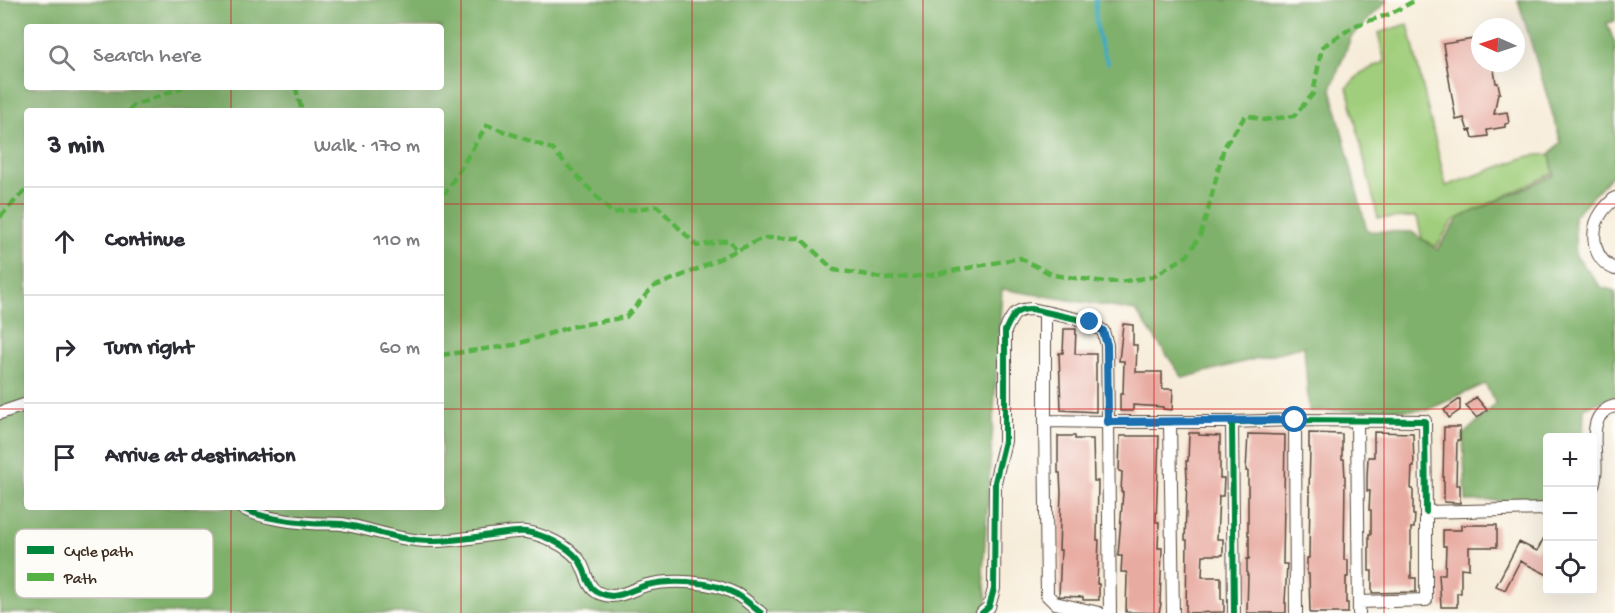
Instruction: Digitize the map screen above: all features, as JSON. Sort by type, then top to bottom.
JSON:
[{"type":"street","points":[[1615,198],[1602,211],[1595,225],[1594,237],[1601,259],[1615,269]]},
{"type":"street","points":[[987,611],[994,589],[995,482],[1005,441],[1005,331],[1012,316],[1023,309],[1032,309],[1090,322],[1103,331],[1107,345],[1110,613]]},
{"type":"street","points":[[1045,312],[1047,595],[1055,603],[1099,613]]},
{"type":"street","points":[[0,413],[24,405]]},
{"type":"street","points":[[1593,487],[1596,468],[1594,431],[1596,420],[1603,411],[1615,406]]},
{"type":"street","points":[[1045,421],[1108,422],[1295,420],[1425,421],[1426,600],[1359,608],[1357,421]]},
{"type":"street","points":[[1295,420],[1296,613]]},
{"type":"street","points":[[1170,422],[1173,613]]},
{"type":"street","points":[[1232,422],[1234,613]]},
{"type":"street","points":[[1426,512],[1543,509]]},
{"type":"street","points":[[246,510],[265,517],[294,522],[342,525],[410,540],[432,541],[508,532],[536,534],[549,539],[577,557],[587,582],[597,591],[612,596],[648,585],[691,582],[708,584],[736,594],[761,613]]},
{"type":"green space","points":[[0,0],[1388,0],[1351,37],[1331,89],[1367,231],[1412,232],[1437,250],[1459,218],[1554,175],[1550,154],[1561,142],[1518,0],[1615,0],[1615,21],[1607,23],[1615,44],[1615,172],[1574,216],[1576,256],[1601,287],[1615,291],[1615,396],[1584,408],[1583,433],[1543,433],[1543,500],[1466,501],[1463,435],[1496,404],[1485,384],[1427,410],[1309,411],[1304,346],[1183,378],[1136,311],[1002,289],[983,572],[989,613],[0,613]]},
{"type":"green space","points":[[1408,24],[1446,186],[1529,156],[1550,154],[1553,173],[1453,221],[1436,247],[1422,239],[1417,217],[1378,218],[1347,87],[1361,73],[1385,62],[1378,33]]},
{"type":"building","points":[[1471,39],[1471,72],[1494,72],[1500,93],[1498,93],[1494,114],[1507,112],[1509,123],[1505,124],[1505,127],[1487,130],[1488,136],[1473,138],[1464,118],[1456,120],[1443,44]]},
{"type":"building","points":[[1123,324],[1133,325],[1133,345],[1137,345],[1136,372],[1162,372],[1162,389],[1173,389],[1172,410],[1163,409],[1163,407],[1133,405],[1133,411],[1120,411],[1124,361],[1119,361]]},
{"type":"building","points":[[1064,329],[1076,329],[1075,354],[1096,354],[1096,412],[1061,410],[1059,353],[1063,353]]},
{"type":"building","points":[[1476,397],[1487,410],[1477,418],[1466,406]]},
{"type":"building","points":[[1460,399],[1460,410],[1449,418],[1444,410]]},
{"type":"building","points":[[1444,427],[1460,427],[1460,440],[1457,440],[1456,485],[1460,485],[1460,503],[1444,502]]},
{"type":"building","points":[[1374,432],[1413,433],[1414,467],[1412,467],[1411,489],[1413,489],[1413,515],[1415,515],[1414,528],[1411,528],[1411,578],[1416,578],[1416,592],[1372,593],[1372,571],[1369,571],[1371,510],[1369,510],[1370,491],[1367,491],[1367,477],[1368,457],[1374,457]]},
{"type":"building","points":[[1189,433],[1220,436],[1220,478],[1224,478],[1223,496],[1219,496],[1217,539],[1223,539],[1223,555],[1203,555],[1202,577],[1221,577],[1221,599],[1224,599],[1224,612],[1186,613],[1186,461],[1188,461]]},
{"type":"building","points":[[1309,433],[1342,434],[1345,479],[1344,560],[1348,560],[1346,603],[1348,603],[1348,613],[1310,613],[1309,574],[1307,574],[1310,492]]},
{"type":"building","points":[[1248,434],[1285,435],[1283,564],[1287,564],[1286,613],[1247,613]]},
{"type":"building","points":[[1058,436],[1093,439],[1094,481],[1098,481],[1097,584],[1099,584],[1099,600],[1059,596],[1061,493],[1060,473],[1058,473]]},
{"type":"building","points":[[1120,436],[1159,436],[1156,522],[1159,522],[1158,548],[1162,548],[1159,613],[1126,612],[1127,575],[1126,572],[1121,572],[1122,556],[1118,556],[1123,492],[1121,492],[1122,472],[1119,471]]},
{"type":"building","points":[[1461,525],[1497,525],[1497,547],[1469,547],[1469,569],[1461,568],[1461,593],[1457,593],[1457,607],[1441,607],[1439,574],[1445,574],[1446,546],[1443,546],[1443,530],[1461,530]]},
{"type":"building","points":[[1543,540],[1543,572],[1520,561],[1505,590],[1496,586],[1519,542],[1537,551]]},
{"type":"waterway","points":[[1096,0],[1098,33],[1108,63]]},
{"type":"marked path","points":[[444,355],[514,345],[570,327],[626,317],[653,287],[763,238],[800,238],[834,270],[885,279],[931,275],[1020,258],[1053,275],[1105,282],[1152,277],[1187,256],[1200,236],[1224,147],[1246,115],[1263,120],[1294,116],[1313,94],[1322,47],[1356,25],[1390,14],[1416,0]]},
{"type":"marked path","points":[[131,108],[175,90]]},
{"type":"marked path","points":[[296,90],[301,108]]},
{"type":"marked path","points":[[444,193],[487,125],[552,149],[612,213],[657,206],[697,246],[729,240],[737,250]]},
{"type":"marked path","points":[[0,217],[24,191]]},
{"type":"cycle path","points":[[982,613],[989,607],[994,589],[995,482],[1005,441],[1005,331],[1014,314],[1021,310],[1032,309],[1090,322],[1103,331],[1107,345],[1108,422],[1170,422]]},
{"type":"cycle path","points":[[1234,613],[1232,422],[1425,421],[1426,512]]},
{"type":"cycle path","points":[[246,510],[274,518],[342,524],[397,537],[431,541],[517,532],[532,533],[554,541],[574,554],[592,587],[603,594],[616,596],[657,583],[692,582],[726,590],[739,596],[761,613]]},
{"type":"route","points":[[1090,322],[1103,331],[1107,345],[1108,422],[1295,420]]}]
